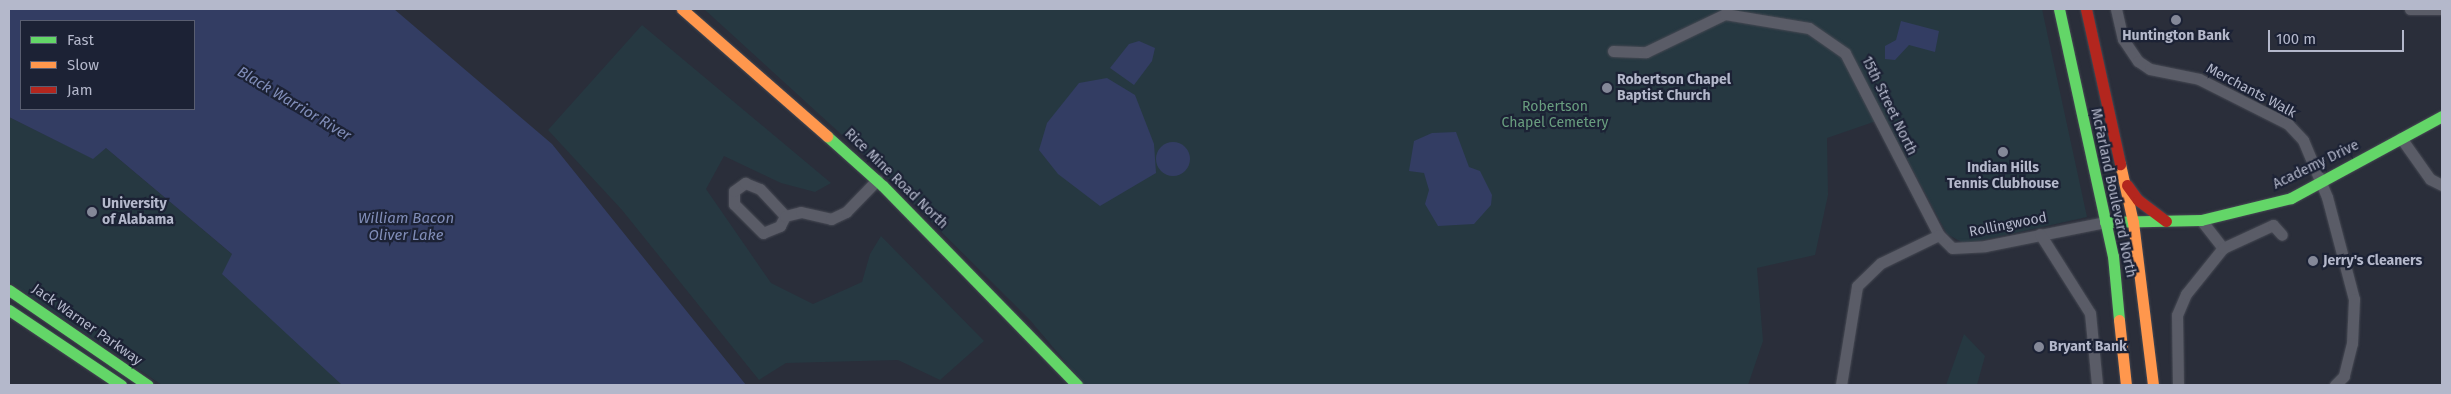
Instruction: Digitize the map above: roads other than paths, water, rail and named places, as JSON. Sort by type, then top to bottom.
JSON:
[{"type":"main road","name":"Rice Mine Road North","points":[[682,9],[877,180],[1077,385]]},
{"type":"main road","name":"McFarland Boulevard North","points":[[2059,9],[2106,222],[2118,289],[2126,385]]},
{"type":"main road","name":"McFarland Boulevard North","points":[[2086,9],[2133,222],[2153,385]]},
{"type":"main road","name":"Academy Drive","points":[[2106,222],[2202,220],[2291,198],[2442,116]]},
{"type":"main road","points":[[2123,179],[2138,200],[2166,221]]},
{"type":"main road","points":[[9,309],[14,293]]},
{"type":"main road","name":"Jack Warner Parkway","points":[[14,293],[148,385]]},
{"type":"main road","name":"Jack Warner Parkway","points":[[9,309],[121,385]]},
{"type":"street","name":"Merchants Walk","points":[[2116,9],[2123,39],[2138,61],[2150,69],[2198,79],[2288,124],[2303,140],[2327,197],[2354,306],[2352,344],[2344,376],[2335,385]]},
{"type":"street","points":[[2410,9],[2442,9]]},
{"type":"street","name":"15th Street North","points":[[1613,51],[1646,52],[1714,17],[1736,13],[1819,33],[1845,53],[1863,80],[1939,236]]},
{"type":"street","points":[[2401,138],[2430,179],[2442,185]]},
{"type":"street","points":[[785,216],[760,189],[745,183],[734,190],[734,204],[763,233],[780,226],[785,216],[801,212],[831,219],[846,212],[877,180]]},
{"type":"street","points":[[2202,220],[2223,248]]},
{"type":"street","name":"Rollingwood","points":[[1939,236],[1952,248],[1964,250],[2106,222]]},
{"type":"street","points":[[2178,385],[2177,315],[2186,294],[2223,248],[2273,225],[2282,235]]},
{"type":"street","points":[[2040,234],[2090,313],[2097,384],[2084,385]]},
{"type":"street","points":[[1841,385],[1857,286],[1882,263],[1939,236]]},
{"type":"water","name":"William Bacon Oliver Lake","points":[[9,9],[394,9],[552,144],[746,385],[342,385],[222,274],[232,254],[106,148],[93,159],[9,117]]},
{"type":"water","points":[[1901,21],[1939,31],[1935,52],[1909,45],[1895,60],[1885,59],[1885,46],[1896,40]]},
{"type":"water","points":[[1139,41],[1155,48],[1152,61],[1134,85],[1110,68],[1129,44]]},
{"type":"water","points":[[1107,78],[1135,95],[1154,144],[1156,173],[1100,206],[1058,174],[1039,150],[1047,123],[1079,83]]},
{"type":"water","points":[[1456,132],[1469,167],[1480,171],[1492,195],[1491,205],[1474,224],[1438,226],[1425,204],[1429,190],[1424,173],[1409,171],[1414,141],[1432,133]]},
{"type":"water","points":[[1173,142],[1185,147],[1190,159],[1185,171],[1173,176],[1161,171],[1156,159],[1161,147]]},
{"type":"place","name":"Huntington Bank","points":[[2176,20]]},
{"type":"place","name":"Robertson Chapel Baptist Church","points":[[1607,88]]},
{"type":"place","name":"Indian Hills Tennis Clubhouse","points":[[2003,152]]},
{"type":"place","name":"University of Alabama","points":[[92,212]]},
{"type":"place","name":"Jerry's Cleaners","points":[[2313,261]]},
{"type":"place","name":"Bryant Bank","points":[[2039,347]]},
{"type":"water label","name":"Black Warrior River","points":[[294,104]]},
{"type":"park label","name":"Robertson Chapel Cemetery","points":[[1555,116]]}]
